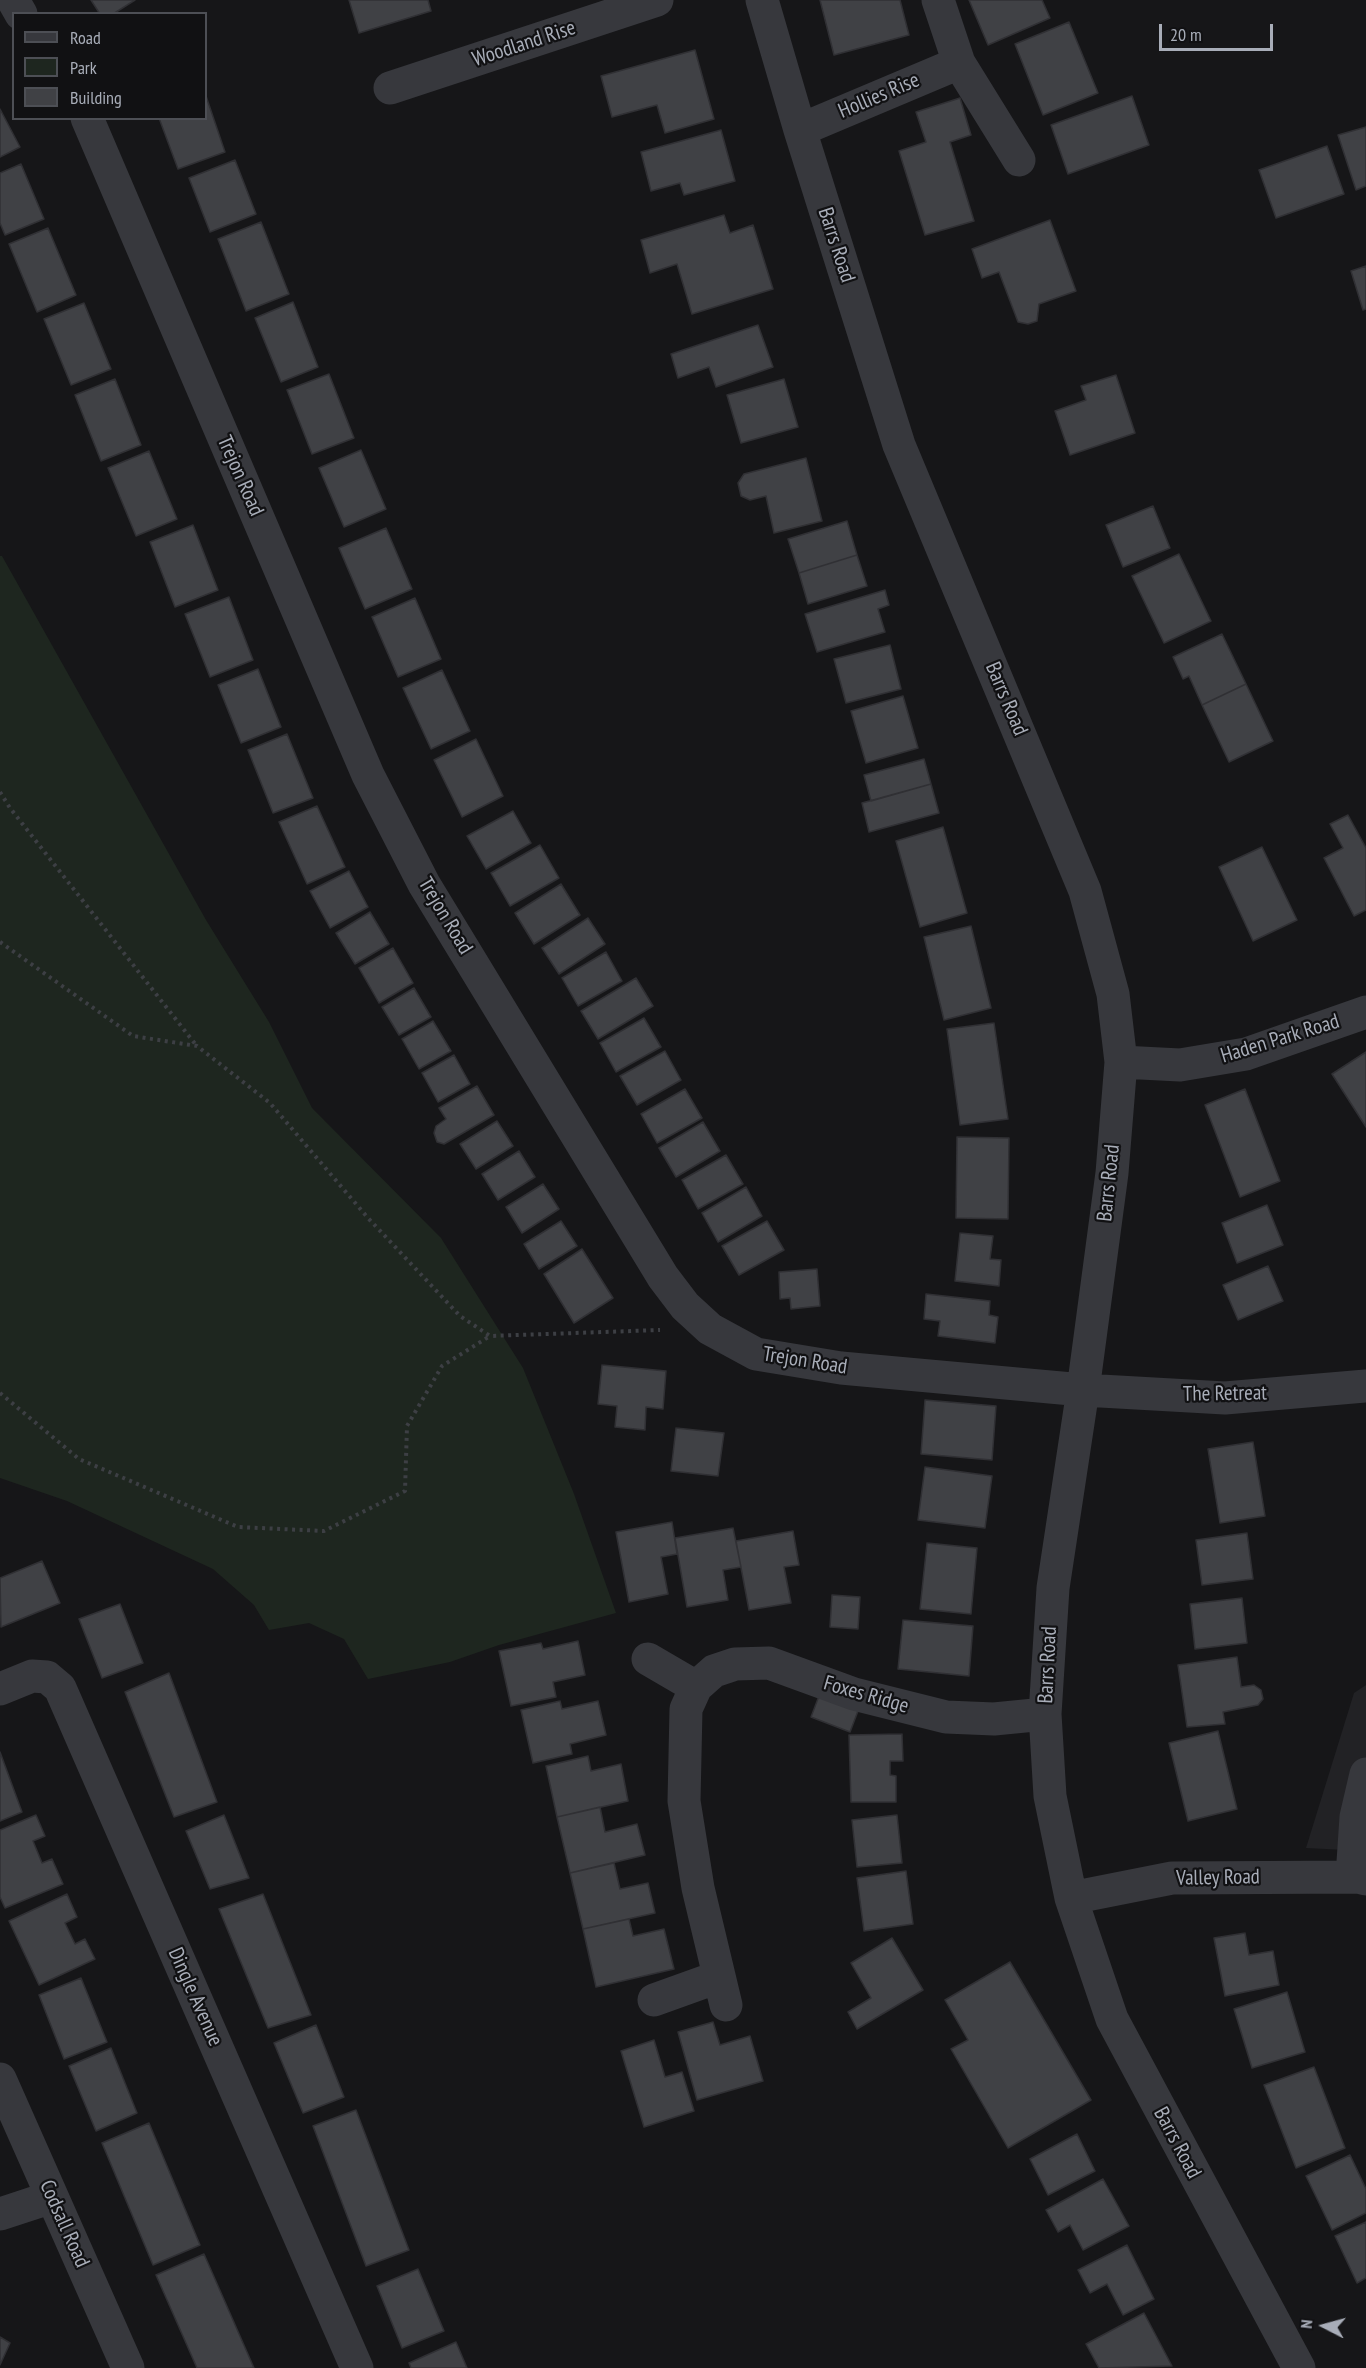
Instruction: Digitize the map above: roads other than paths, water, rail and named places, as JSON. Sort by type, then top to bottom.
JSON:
[{"type":"street","name":"Woodland Rise","points":[[390,88],[657,0]]},
{"type":"street","name":"Barrs Road","points":[[762,0],[800,130],[899,445],[1085,891],[1113,994],[1121,1062],[1112,1173],[1083,1390],[1053,1588],[1045,1714],[1050,1796],[1071,1898],[1112,2019],[1299,2368]]},
{"type":"street","points":[[938,0],[959,63],[1019,160]]},
{"type":"street","name":"Hollies Rise","points":[[800,130],[959,63]]},
{"type":"street","name":"Trejon Road","points":[[88,120],[368,775],[424,884],[663,1277],[685,1306],[710,1329],[756,1354],[830,1366],[1083,1390]]},
{"type":"street","name":"Haden Park Road","points":[[1121,1062],[1180,1065],[1246,1054],[1366,1012]]},
{"type":"street","name":"The Retreat","points":[[1083,1390],[1225,1398],[1366,1386]]},
{"type":"street","points":[[648,1659],[696,1687],[686,1709],[684,1801],[698,1888],[722,1991],[654,2000]]},
{"type":"street","name":"Foxes Ridge","points":[[696,1687],[714,1671],[735,1664],[769,1663],[854,1694],[946,1717],[994,1719],[1045,1714]]},
{"type":"street","name":"Dingle Avenue","points":[[0,1689],[32,1676],[47,1677],[60,1688],[357,2368]]},
{"type":"street","points":[[1359,1878],[1356,1817],[1366,1774]]},
{"type":"street","name":"Valley Road","points":[[1071,1898],[1172,1878],[1359,1878]]},
{"type":"street","name":"Codsall Road","points":[[0,2079],[128,2368]]},
{"type":"street","points":[[0,2214],[52,2197]]}]
